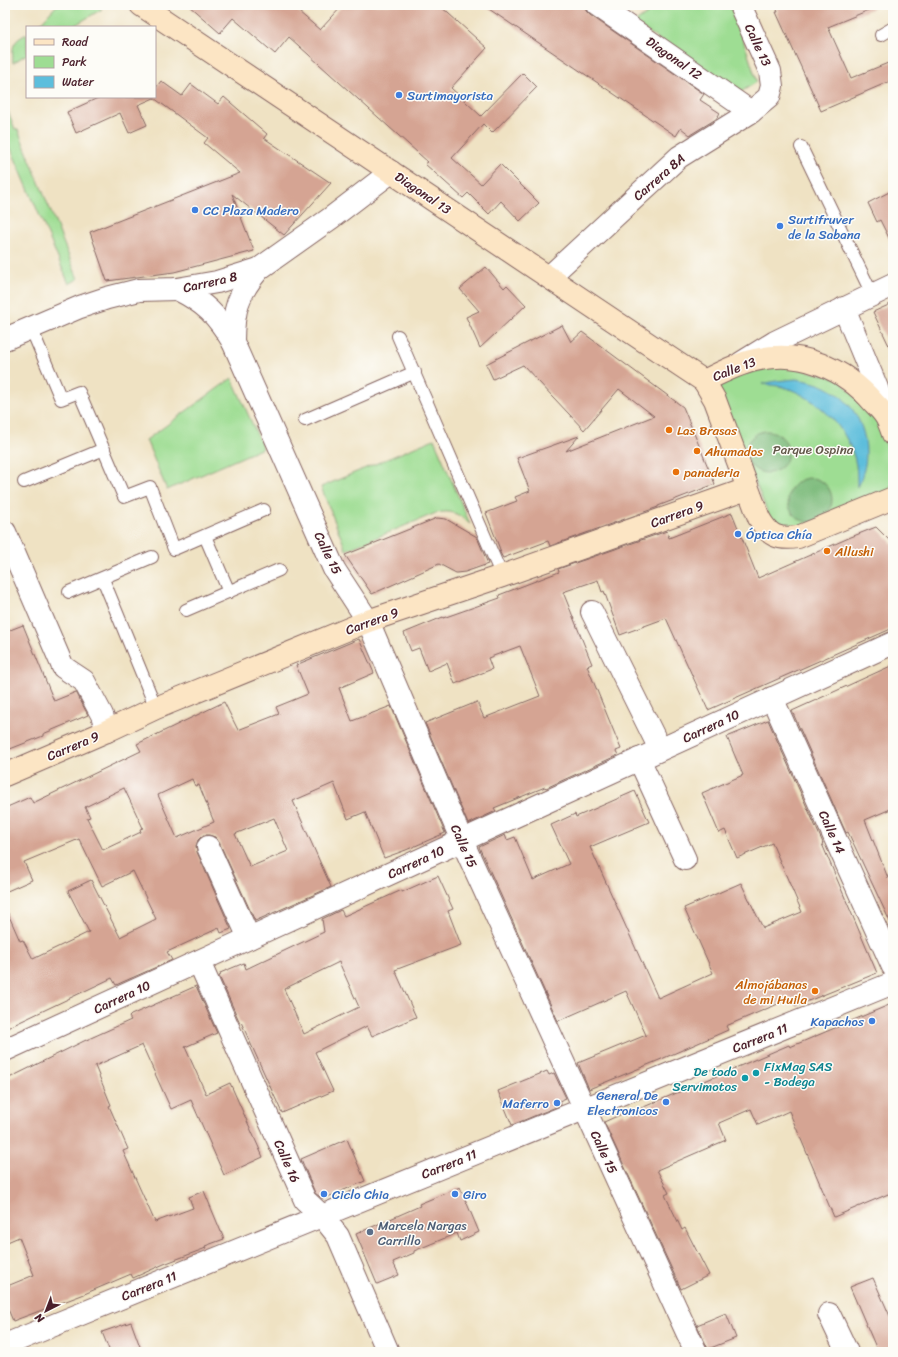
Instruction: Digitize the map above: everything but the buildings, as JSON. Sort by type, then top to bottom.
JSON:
[{"type":"main road","name":"Diagonal 13","points":[[141,5],[704,381]]},
{"type":"main road","name":"Calle 13","points":[[704,381],[739,364],[755,360],[783,357],[804,359],[835,370],[862,389],[890,426]]},
{"type":"main road","points":[[704,381],[715,400],[759,518],[765,529],[775,536],[786,539],[798,537],[893,498]]},
{"type":"main road","name":"Carrera 9","points":[[5,774],[107,731],[156,708],[368,621],[502,576],[747,488]]},
{"type":"street","name":"Calle 13","points":[[740,5],[770,72],[772,86]]},
{"type":"street","name":"Diagonal 12","points":[[608,8],[751,112]]},
{"type":"street","name":"Carrera 8A","points":[[549,277],[679,157],[751,112],[769,97],[772,86]]},
{"type":"street","name":"Carrera 8","points":[[5,339],[75,309],[107,298],[139,290],[177,289],[217,282],[259,269],[391,172]]},
{"type":"street","name":"Calle 15","points":[[233,342],[233,322],[237,302],[246,285],[259,269]]},
{"type":"street","points":[[739,364],[775,342],[893,285]]},
{"type":"street","name":"Calle 15","points":[[177,289],[195,298],[210,310],[223,324],[233,342],[334,569],[368,621],[462,841],[696,1352]]},
{"type":"street","name":"Calle 13","points":[[844,308],[877,388],[890,426]]},
{"type":"street","points":[[5,532],[63,667],[84,682],[102,715],[107,731]]},
{"type":"street","points":[[592,612],[660,749]]},
{"type":"street","name":"Carrera 10","points":[[5,1050],[893,643]]},
{"type":"street","name":"Calle 14","points":[[772,698],[893,967]]},
{"type":"street","points":[[639,759],[685,859]]},
{"type":"street","points":[[208,847],[249,938]]},
{"type":"street","name":"Calle 16","points":[[199,962],[304,1200],[322,1216],[338,1236],[388,1352]]},
{"type":"street","name":"Carrera 11","points":[[5,1345],[893,984]]},
{"type":"street","points":[[829,1314],[847,1352]]},
{"type":"lane","points":[[881,35],[893,28]]},
{"type":"lane","points":[[801,147],[872,294]]},
{"type":"lane","points":[[31,328],[61,399],[79,392],[124,497],[150,487],[174,549],[264,510]]},
{"type":"lane","points":[[398,336],[415,372],[502,576]]},
{"type":"lane","points":[[305,420],[415,372]]},
{"type":"lane","points":[[24,482],[104,449]]},
{"type":"lane","points":[[205,536],[229,592]]},
{"type":"lane","points":[[69,592],[103,579],[152,557]]},
{"type":"lane","points":[[186,610],[279,570]]},
{"type":"lane","points":[[103,579],[156,708]]},
{"type":"green space","points":[[57,5],[96,5],[102,9],[74,26],[38,26]]},
{"type":"green space","points":[[660,5],[732,5],[757,82],[739,93],[634,23]]},
{"type":"green space","points":[[26,35],[26,55],[13,63],[14,45],[18,39]]},
{"type":"green space","points":[[5,104],[15,129],[18,130],[78,279],[69,284],[5,135]]},
{"type":"green space","name":"Parque Ospina","points":[[781,364],[839,379],[877,420],[893,463],[893,491],[808,527],[774,528],[714,382]]},
{"type":"green space","points":[[232,378],[263,448],[167,490],[146,440]]},
{"type":"green space","points":[[763,431],[771,431],[779,434],[785,440],[788,452],[785,464],[779,470],[771,473],[763,473],[755,470],[749,464],[746,456],[746,448],[749,440],[755,434]]},
{"type":"green space","points":[[434,439],[470,524],[462,517],[451,512],[436,513],[346,550],[321,487]]},
{"type":"green space","points":[[806,478],[814,478],[826,484],[832,496],[832,504],[826,516],[814,522],[806,522],[794,516],[788,504],[788,496],[794,484]]},
{"type":"water","points":[[796,379],[818,384],[831,390],[852,408],[859,420],[864,433],[866,461],[863,474],[857,487],[856,468],[853,453],[848,441],[833,420],[814,403],[792,390],[762,384]]},
{"type":"place","name":"Surtimayorista","points":[[399,95]]},
{"type":"place","name":"CC Plaza Madero","points":[[195,210]]},
{"type":"place","name":"Surtifruver de la Sabana","points":[[780,226]]},
{"type":"place","name":"Las Brasas","points":[[669,430]]},
{"type":"place","name":"Ahumados","points":[[697,451]]},
{"type":"place","name":"panaderia","points":[[676,472]]},
{"type":"place","name":"Óptica Chía","points":[[738,534]]},
{"type":"place","name":"Allushi","points":[[827,551]]},
{"type":"place","name":"Almojábanas de mi Huila","points":[[815,991]]},
{"type":"place","name":"Kapachos","points":[[872,1021]]},
{"type":"place","name":"FixMag SAS - Bodega","points":[[756,1073]]},
{"type":"place","name":"De todo Servimotos","points":[[745,1078]]},
{"type":"place","name":"General De Electronicos","points":[[666,1102]]},
{"type":"place","name":"Maferro","points":[[557,1103]]},
{"type":"place","name":"Ciclo Chia","points":[[324,1194]]},
{"type":"place","name":"Giro","points":[[455,1194]]},
{"type":"place","name":"Marcela Nargas Carrillo","points":[[370,1232]]}]
